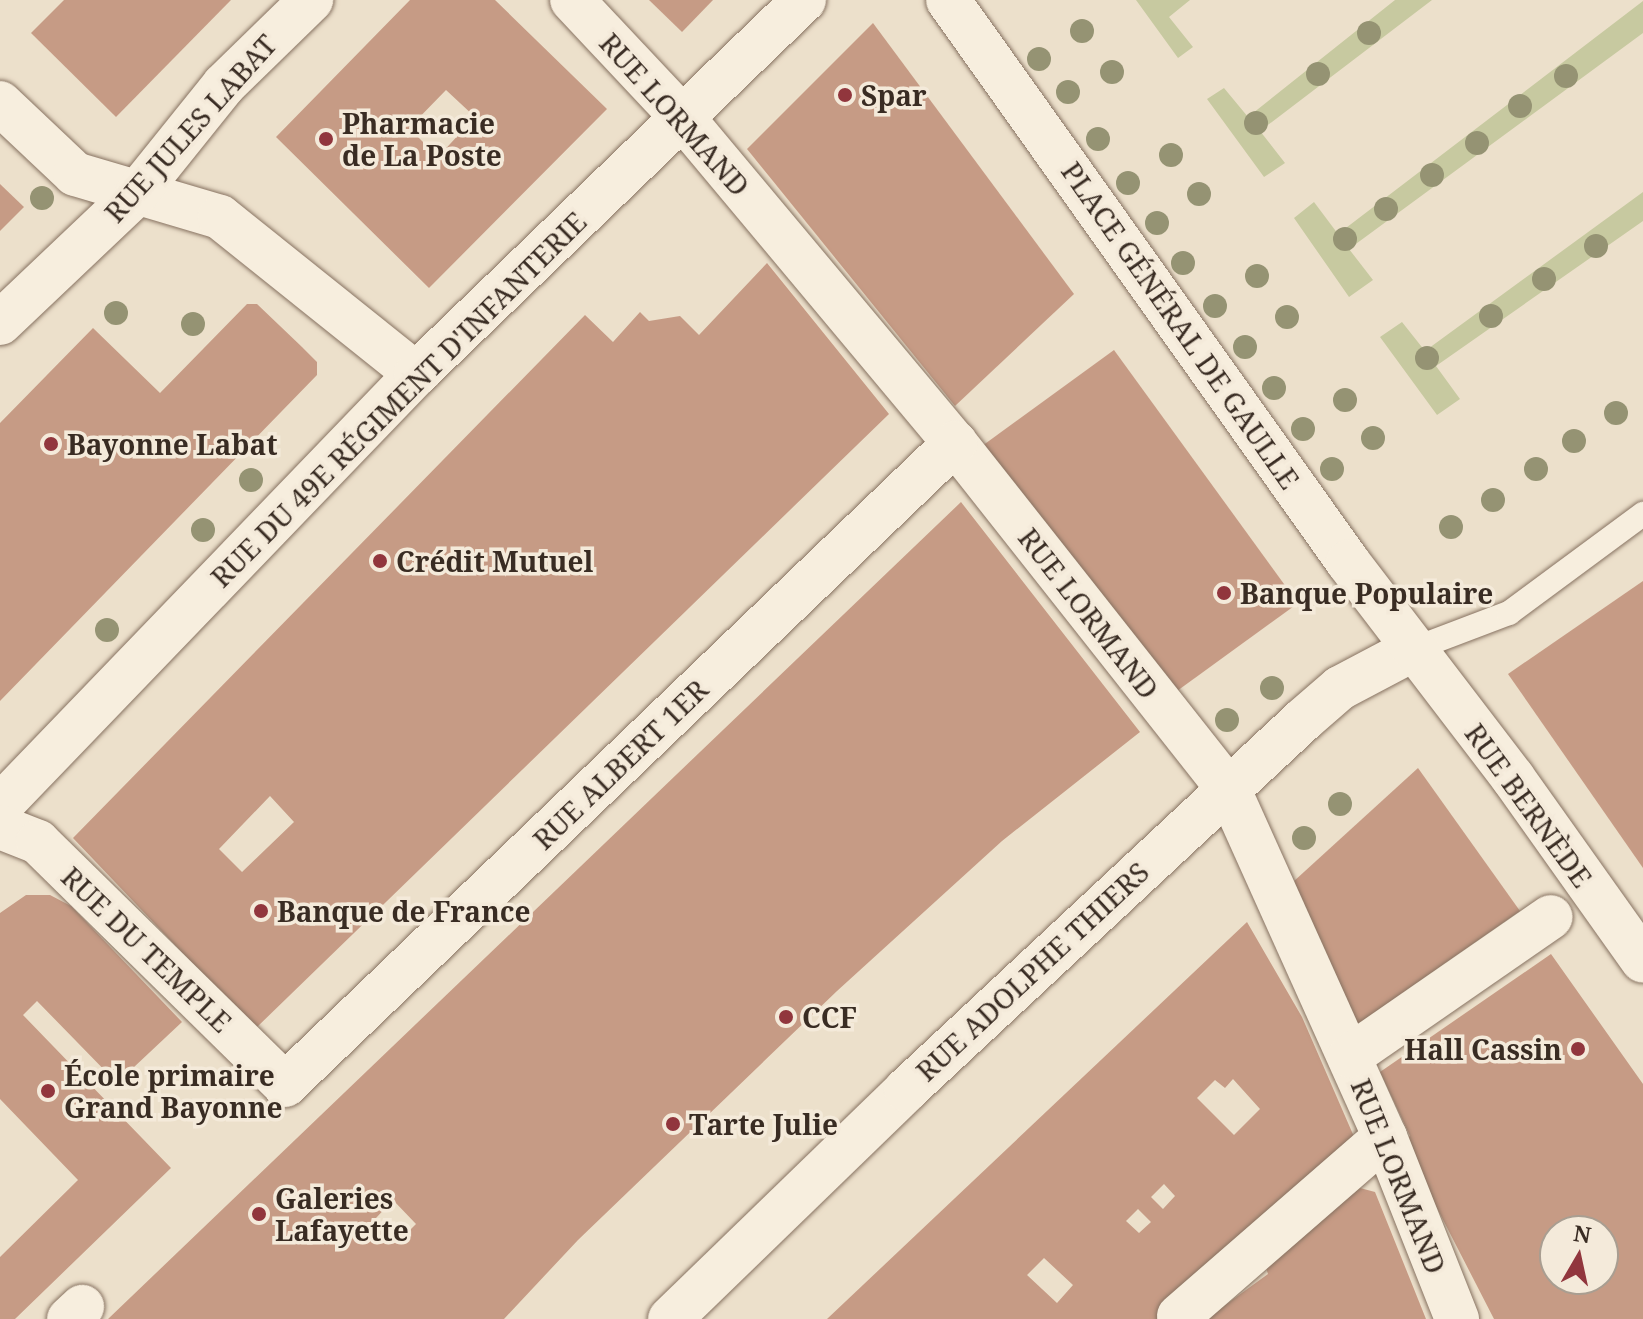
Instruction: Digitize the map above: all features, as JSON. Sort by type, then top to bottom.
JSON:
[{"type":"street","name":"RUE JULES LABAT","points":[[0,323],[138,192],[224,85],[311,0]]},
{"type":"street","name":"RUE LORMAND","points":[[572,0],[682,117],[955,443],[1229,790],[1257,861],[1385,1137],[1457,1319]]},
{"type":"street","name":"RUE DU 49E RÉGIMENT D'INFANTERIE","points":[[0,806],[416,374],[804,0]]},
{"type":"street","name":"PLACE GÉNÉRAL DE GAULLE","points":[[948,0],[1414,649]]},
{"type":"street","points":[[0,103],[75,174],[220,217],[416,374]]},
{"type":"street","name":"RUE ALBERT 1ER","points":[[285,1085],[955,443]]},
{"type":"street","name":"RUE ADOLPHE THIERS","points":[[670,1319],[906,1090],[1340,688],[1414,649]]},
{"type":"street","name":"RUE BERNÈDE","points":[[1414,649],[1643,961]]},
{"type":"street","name":"RUE DU TEMPLE","points":[[0,827],[38,842],[285,1085]]},
{"type":"street","points":[[1350,1056],[1551,917]]},
{"type":"street","points":[[1179,1316],[1385,1137]]},
{"type":"lane","points":[[1414,649],[1509,613],[1643,514]]},
{"type":"green space","points":[[1136,0],[1190,0],[1169,17],[1193,47],[1178,58]]},
{"type":"green space","points":[[1395,0],[1432,0],[1260,131],[1285,163],[1264,177],[1207,99],[1224,88],[1248,117]]},
{"type":"green space","points":[[1643,1],[1643,33],[1349,249],[1373,280],[1349,297],[1294,218],[1314,202],[1338,234]]},
{"type":"green space","points":[[1643,192],[1643,221],[1436,366],[1460,399],[1437,415],[1380,337],[1402,322],[1425,351]]},
{"type":"building","points":[[64,0],[231,0],[116,117],[31,33]]},
{"type":"building","points":[[410,0],[495,0],[607,109],[429,288],[276,137]],"holes":[[[446,90],[475,117],[438,157],[409,128]]]},
{"type":"building","points":[[649,0],[713,0],[682,32]]},
{"type":"building","points":[[873,23],[1074,294],[955,406],[747,149]]},
{"type":"building","points":[[0,184],[24,207],[0,231]]},
{"type":"building","points":[[767,263],[889,414],[255,1029],[73,838],[585,315],[613,342],[640,312],[649,321],[680,316],[699,335]],"holes":[[[270,796],[294,822],[242,872],[219,849]]]},
{"type":"building","points":[[247,304],[257,304],[317,362],[317,375],[0,701],[0,423],[93,328],[160,393]]},
{"type":"building","points":[[1114,350],[1298,603],[1168,698],[984,445]]},
{"type":"building","points":[[961,502],[1140,732],[1002,841],[837,991],[578,1240],[504,1319],[108,1319]],"holes":[[[393,1200],[416,1224],[399,1241],[376,1218]]]},
{"type":"building","points":[[1643,581],[1643,868],[1508,674]]},
{"type":"building","points":[[1418,768],[1520,911],[1358,1024],[1293,882]]},
{"type":"building","points":[[26,895],[50,895],[71,906],[182,1022],[117,1083],[37,1001],[23,1015],[171,1168],[15,1319],[0,1319],[0,1257],[78,1180],[0,1099],[0,913]]},
{"type":"building","points":[[1247,922],[1302,1017],[1355,1139],[1172,1319],[827,1319]],"holes":[[[1233,1079],[1260,1109],[1234,1135],[1197,1098],[1215,1080],[1225,1088]],[[1164,1184],[1175,1196],[1163,1209],[1151,1197]],[[1138,1209],[1151,1222],[1139,1233],[1126,1221]],[[1044,1258],[1073,1285],[1057,1303],[1027,1275]]]},
{"type":"building","points":[[1551,954],[1643,1084],[1643,1319],[1494,1319],[1402,1140],[1410,1136],[1380,1072]]},
{"type":"building","points":[[1360,1188],[1375,1192],[1426,1319],[1206,1319],[1268,1274],[1265,1265]]},
{"type":"place","name":"Spar","points":[[845,95]]},
{"type":"place","name":"Pharmacie de La Poste","points":[[326,139]]},
{"type":"place","name":"Bayonne Labat","points":[[51,444]]},
{"type":"place","name":"Crédit Mutuel","points":[[380,561]]},
{"type":"place","name":"Banque Populaire","points":[[1224,593]]},
{"type":"place","name":"Banque de France","points":[[261,911]]},
{"type":"place","name":"CCF","points":[[786,1017]]},
{"type":"place","name":"Hall Cassin","points":[[1578,1049]]},
{"type":"place","name":"École primaire Grand Bayonne","points":[[48,1091]]},
{"type":"place","name":"Tarte Julie","points":[[673,1124]]},
{"type":"place","name":"Galeries Lafayette","points":[[259,1214]]}]
